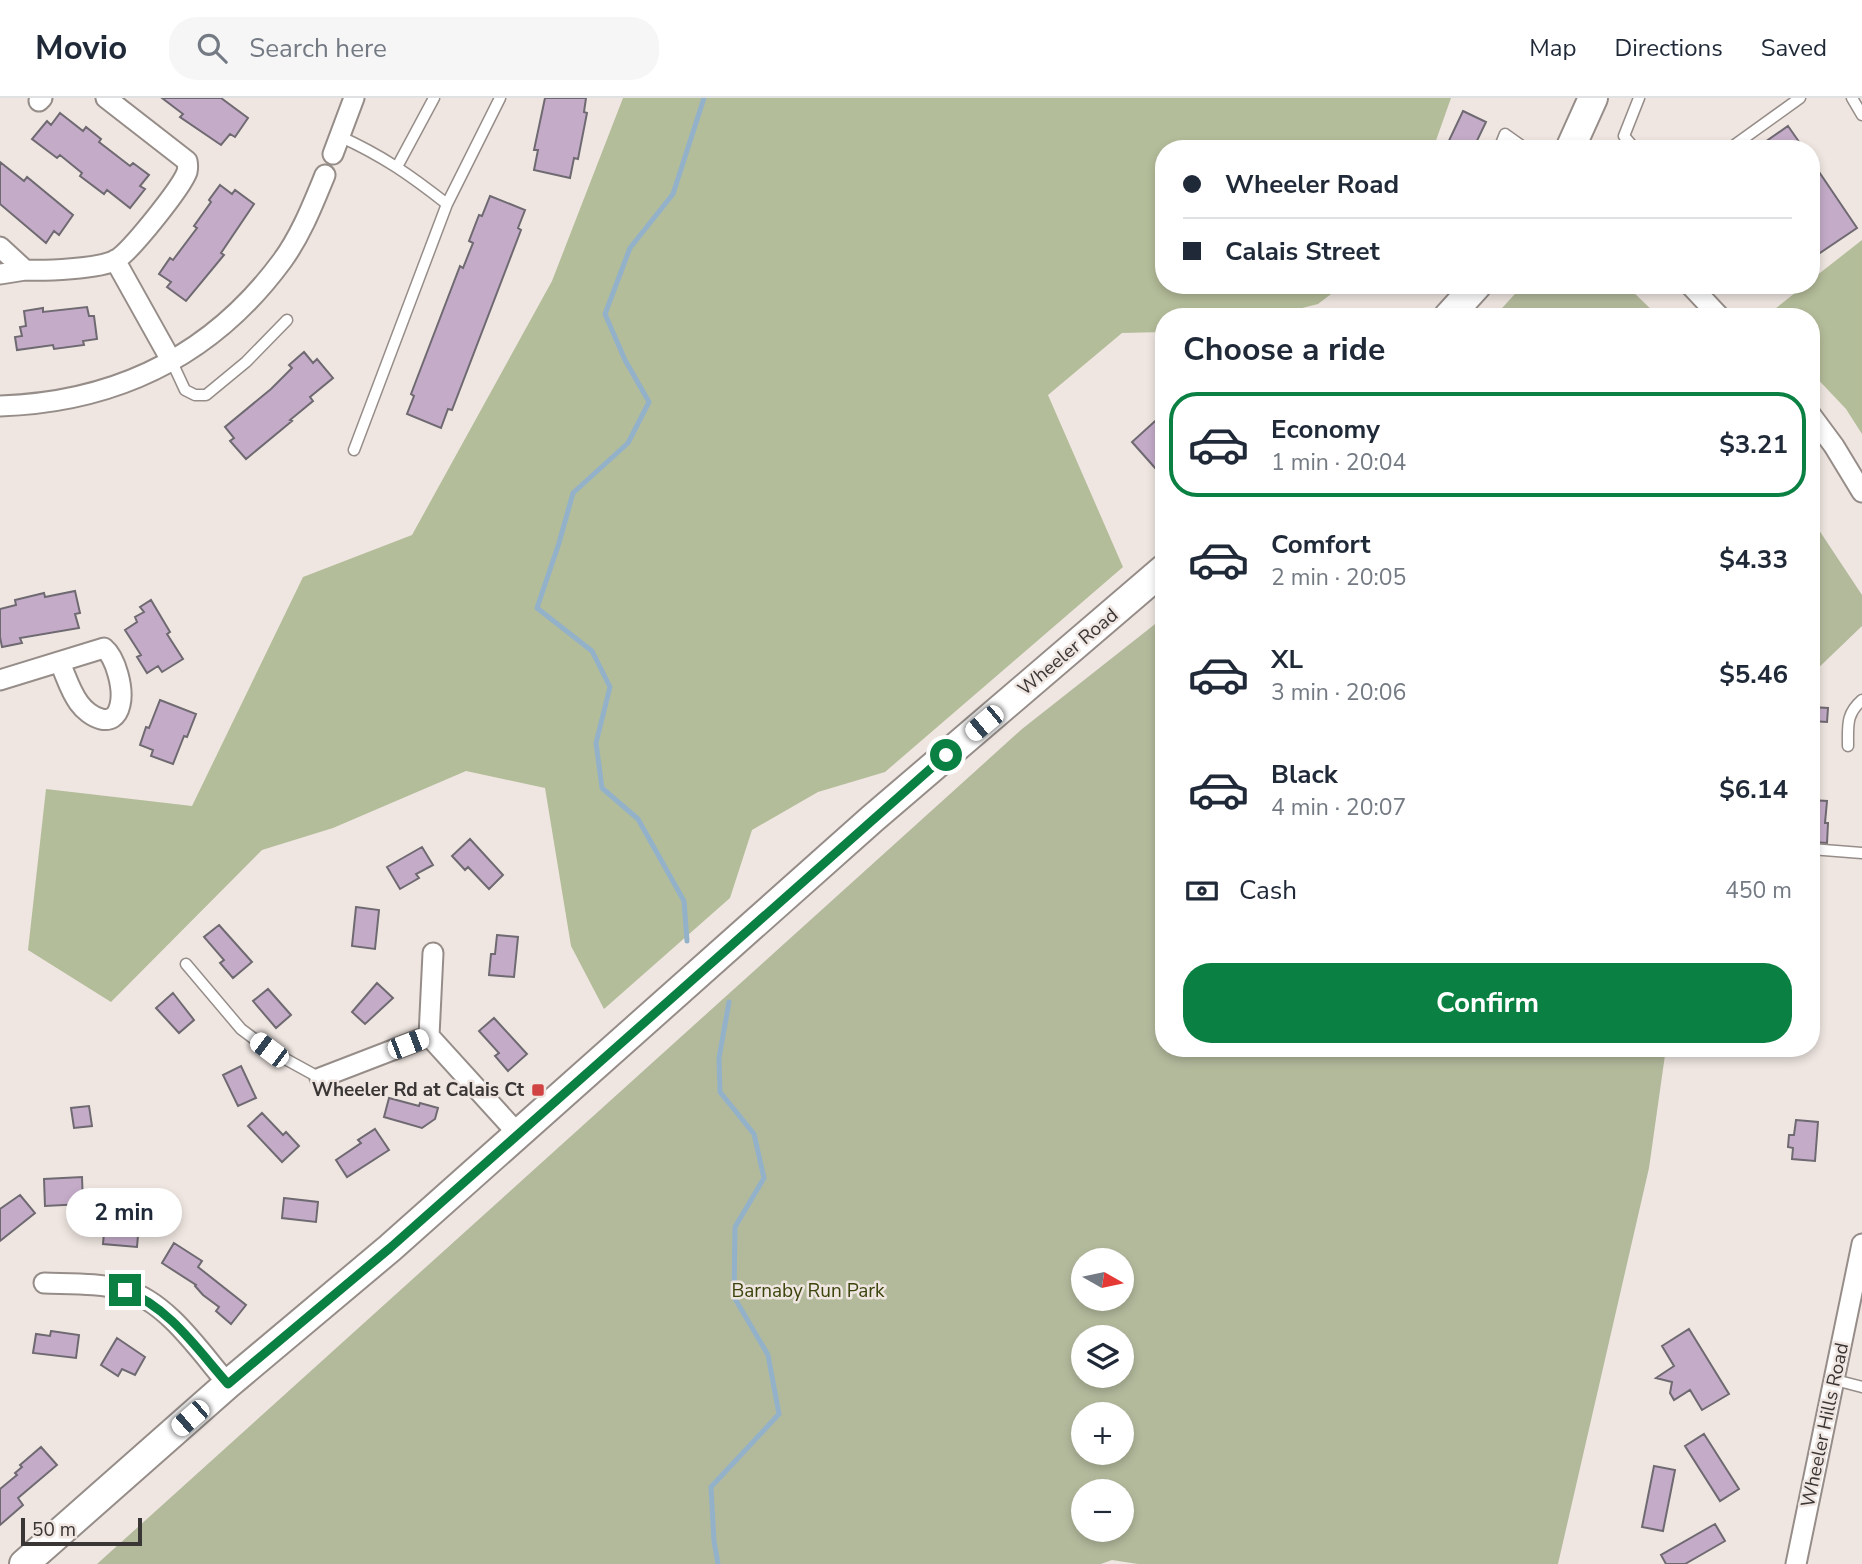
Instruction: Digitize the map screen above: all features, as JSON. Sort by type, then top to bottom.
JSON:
[{"type":"main road","points":[[1574,140],[1593,98]]},
{"type":"main road","points":[[1456,308],[1469,294]]},
{"type":"main road","name":"Wheeler Road","points":[[24,1564],[228,1384],[390,1248],[872,819],[1155,577]]},
{"type":"street","points":[[0,274],[25,270],[60,271],[115,260],[132,245],[181,183],[188,164],[183,157],[106,98]]},
{"type":"street","points":[[336,145],[354,98]]},
{"type":"street","points":[[0,406],[48,402],[131,381],[172,362],[216,332],[258,290],[283,259],[308,215],[325,175]]},
{"type":"street","points":[[0,247],[25,270]]},
{"type":"street","points":[[115,260],[172,362]]},
{"type":"street","points":[[1698,294],[1712,308]]},
{"type":"street","points":[[1820,427],[1862,492]]},
{"type":"street","points":[[0,681],[60,663]]},
{"type":"street","points":[[433,953],[429,1036],[518,1134]]},
{"type":"street","points":[[320,1078],[429,1036]]},
{"type":"street","name":"Wheeler Hills Road","points":[[1796,1564],[1862,1244]]},
{"type":"street","points":[[44,1283],[125,1290],[144,1297],[175,1323],[228,1384]]},
{"type":"lane","points":[[398,165],[434,98]]},
{"type":"lane","points":[[354,450],[447,204],[500,98]]},
{"type":"lane","points":[[1627,140],[1624,136],[1639,98]]},
{"type":"lane","points":[[1742,140],[1800,98]]},
{"type":"lane","points":[[1852,98],[1862,115]]},
{"type":"lane","points":[[336,145],[398,165],[447,204]]},
{"type":"lane","points":[[172,362],[185,390],[195,396],[206,395],[246,362],[287,320]]},
{"type":"lane","points":[[1848,746],[1848,723],[1852,709],[1862,700]]},
{"type":"lane","points":[[1820,850],[1862,853]]},
{"type":"lane","points":[[186,964],[241,1029],[269,1050],[320,1078]]},
{"type":"lane","points":[[1835,1380],[1862,1387]]},
{"type":"green space","points":[[623,98],[1451,98],[1436,140],[1155,140],[1155,294],[1331,294],[1318,304],[1302,308],[1155,308],[1155,332],[1122,333],[1048,395],[1123,567],[885,772],[818,792],[752,830],[730,898],[604,1009],[571,946],[545,788],[466,771],[333,828],[262,850],[111,1002],[28,950],[46,789],[192,806],[303,577],[412,535],[552,281]]},
{"type":"green space","points":[[1862,240],[1862,434],[1846,409],[1820,382],[1820,308],[1776,308],[1794,294],[1820,294],[1820,273]]},
{"type":"green space","points":[[1515,294],[1635,294],[1650,308],[1502,308]]},
{"type":"green space","points":[[1820,532],[1862,595],[1862,626],[1820,666]]},
{"type":"green space","name":"Barnaby Run Park","points":[[1155,624],[1155,1057],[1665,1057],[1649,1168],[1558,1564],[1138,1564],[1112,1560],[1101,1564],[97,1564],[1022,729]]},
{"type":"building","points":[[162,98],[221,98],[248,118],[235,137],[230,134],[221,145],[180,117],[183,114]]},
{"type":"building","points":[[545,98],[586,98],[584,112],[587,113],[578,159],[574,158],[570,178],[534,170],[538,150],[534,150]]},
{"type":"building","points":[[1463,111],[1486,122],[1477,140],[1449,140]]},
{"type":"building","points":[[60,113],[83,131],[86,127],[101,139],[99,142],[130,166],[133,163],[149,175],[140,186],[145,189],[130,208],[107,190],[104,194],[80,176],[82,173],[60,155],[57,158],[32,139],[47,121],[51,125]]},
{"type":"building","points":[[1788,126],[1798,140],[1768,140]]},
{"type":"building","points":[[0,162],[24,181],[27,177],[73,215],[59,235],[54,231],[46,243],[0,204]]},
{"type":"building","points":[[1820,173],[1857,228],[1820,253]]},
{"type":"building","points":[[220,185],[232,194],[235,190],[254,204],[221,253],[224,255],[186,301],[167,287],[171,282],[159,274],[197,228],[194,226]]},
{"type":"building","points":[[490,196],[525,210],[518,228],[521,230],[452,410],[448,409],[441,428],[407,414],[414,396],[411,394],[460,266],[463,268],[473,243],[469,241],[479,215],[482,216]]},
{"type":"building","points":[[87,307],[89,316],[94,316],[97,339],[83,341],[84,345],[54,349],[53,345],[17,350],[15,337],[22,336],[20,327],[26,326],[24,311],[43,308],[43,312]]},
{"type":"building","points":[[304,352],[313,363],[317,359],[333,378],[310,397],[313,401],[290,420],[292,421],[246,459],[230,441],[234,438],[225,427],[271,389],[292,368],[289,365]]},
{"type":"building","points":[[1155,421],[1155,468],[1132,442]]},
{"type":"building","points":[[75,591],[80,613],[75,614],[79,628],[20,638],[22,643],[2,647],[0,609],[16,605],[15,600],[44,593],[45,597]]},
{"type":"building","points":[[151,600],[170,632],[167,634],[183,659],[162,672],[158,666],[147,673],[137,657],[141,655],[125,630],[137,622],[135,617],[144,612],[140,607]]},
{"type":"building","points":[[160,700],[196,714],[173,764],[151,756],[153,750],[140,745]]},
{"type":"building","points":[[1820,708],[1828,708],[1827,722],[1820,722]]},
{"type":"building","points":[[1820,801],[1827,801],[1827,843],[1820,843]]},
{"type":"building","points":[[470,839],[503,875],[489,889],[468,867],[465,870],[452,856]]},
{"type":"building","points":[[422,847],[433,865],[416,874],[419,878],[400,889],[387,867]]},
{"type":"building","points":[[356,907],[379,910],[375,949],[352,946]]},
{"type":"building","points":[[219,925],[252,962],[233,978],[220,963],[224,960],[204,937]]},
{"type":"building","points":[[497,935],[518,937],[514,977],[489,975],[491,954],[495,954]]},
{"type":"building","points":[[377,983],[393,998],[365,1024],[352,1012]]},
{"type":"building","points":[[268,989],[291,1015],[276,1028],[253,1001]]},
{"type":"building","points":[[173,993],[194,1020],[179,1033],[156,1008]]},
{"type":"building","points":[[494,1018],[527,1054],[508,1071],[495,1056],[499,1053],[479,1031]]},
{"type":"building","points":[[241,1066],[256,1098],[238,1106],[223,1075]]},
{"type":"building","points":[[389,1098],[438,1108],[435,1119],[422,1128],[384,1117]]},
{"type":"building","points":[[89,1106],[92,1126],[74,1128],[71,1108]]},
{"type":"building","points":[[262,1113],[283,1135],[286,1132],[299,1146],[282,1162],[248,1126]]},
{"type":"building","points":[[1796,1120],[1818,1122],[1815,1161],[1792,1159],[1793,1148],[1788,1147],[1789,1135],[1794,1135]]},
{"type":"building","points":[[375,1129],[389,1150],[347,1177],[336,1160],[361,1143],[358,1140]]},
{"type":"building","points":[[82,1177],[83,1204],[45,1206],[44,1179]]},
{"type":"building","points":[[20,1195],[35,1213],[0,1241],[0,1209]]},
{"type":"building","points":[[284,1198],[318,1202],[316,1222],[282,1218]]},
{"type":"building","points":[[105,1221],[139,1224],[137,1247],[103,1244]]},
{"type":"building","points":[[174,1243],[202,1261],[198,1267],[246,1305],[231,1324],[216,1311],[219,1307],[203,1295],[196,1285],[162,1263]]},
{"type":"building","points":[[1689,1329],[1729,1394],[1702,1410],[1690,1390],[1674,1400],[1670,1393],[1672,1382],[1656,1378],[1674,1366],[1662,1346]]},
{"type":"building","points":[[51,1331],[79,1335],[76,1358],[33,1353],[36,1334],[50,1336]]},
{"type":"building","points":[[117,1338],[145,1357],[135,1375],[122,1369],[118,1376],[101,1365]]},
{"type":"building","points":[[1704,1434],[1739,1489],[1720,1501],[1685,1446]]},
{"type":"building","points":[[41,1447],[57,1465],[18,1498],[23,1505],[0,1525],[0,1489],[17,1475],[15,1473],[22,1467],[20,1465]]},
{"type":"building","points":[[1654,1466],[1675,1470],[1663,1531],[1642,1527]]},
{"type":"building","points":[[1715,1524],[1725,1541],[1685,1564],[1666,1564],[1661,1555]]},
{"type":"waterway","points":[[687,941],[684,901],[638,819],[602,788],[596,743],[610,687],[592,651],[537,608],[573,493],[628,443],[649,402],[625,360],[605,314],[630,248],[673,194],[704,98]]},
{"type":"waterway","points":[[718,1564],[711,1487],[779,1414],[768,1355],[734,1297],[735,1227],[764,1178],[754,1134],[720,1092],[719,1058],[729,1002]]},
{"type":"place","name":"Wheeler Rd at Calais Ct","points":[[538,1090]]},
{"type":"route","points":[[125,1290],[144,1297],[162,1310],[228,1384],[390,1248],[946,755]]}]
